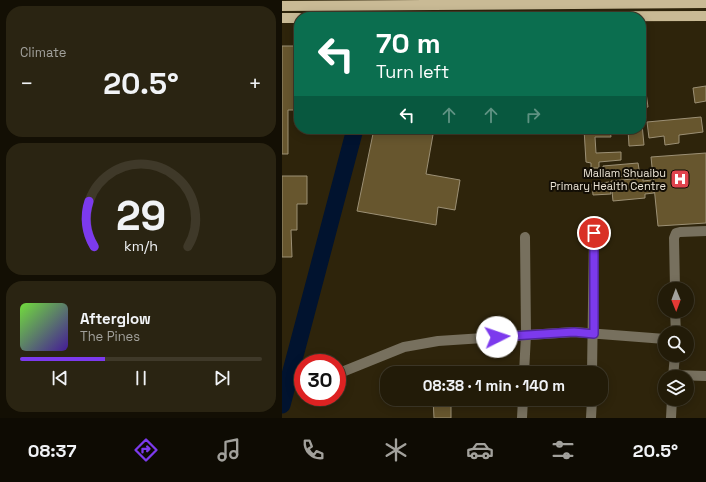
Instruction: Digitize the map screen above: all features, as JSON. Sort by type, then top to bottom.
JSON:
[{"type":"main road","points":[[282,6],[706,3]]},
{"type":"main road","points":[[646,16],[706,16]]},
{"type":"main road","points":[[282,18],[294,18]]},
{"type":"street","points":[[675,282],[674,238],[676,233],[706,231]]},
{"type":"street","points":[[592,366],[594,334],[594,233]]},
{"type":"street","points":[[524,366],[526,335],[525,237]]},
{"type":"street","points":[[346,370],[404,347],[438,341],[574,332],[658,339]]},
{"type":"street","points":[[694,376],[706,376]]},
{"type":"street","points":[[522,418],[523,406]]},
{"type":"street","points":[[591,418],[592,406]]},
{"type":"street","points":[[671,418],[672,406]]},
{"type":"building","points":[[282,46],[294,46],[294,110],[288,110],[288,154],[282,154]]},
{"type":"building","points":[[706,86],[706,101],[695,103],[693,88]]},
{"type":"building","points":[[646,93],[648,107],[646,107]]},
{"type":"building","points":[[701,117],[703,132],[679,135],[679,143],[665,145],[664,136],[649,138],[647,122]]},
{"type":"building","points":[[373,134],[433,134],[426,174],[460,180],[455,210],[438,207],[436,225],[357,211]]},
{"type":"building","points":[[584,134],[611,134],[611,137],[595,137],[596,153],[621,152],[621,160],[599,162],[599,168],[591,168],[591,163],[586,162]]},
{"type":"building","points":[[628,134],[643,134],[644,145],[629,146]]},
{"type":"building","name":"Mallam Shuaibu Primary Health Centre","points":[[706,153],[706,223],[658,226],[651,157]]},
{"type":"building","points":[[638,163],[640,175],[604,178],[603,166]]},
{"type":"building","points":[[282,176],[307,176],[307,204],[297,204],[297,230],[291,230],[292,257],[282,257]]},
{"type":"building","points":[[643,178],[643,181],[652,180],[654,193],[645,194],[645,198],[613,201],[611,181]]},
{"type":"building","points":[[609,182],[611,194],[593,195],[592,184]]},
{"type":"building","points":[[433,406],[451,406],[451,418],[434,418]]},
{"type":"waterway","points":[[282,405],[354,134]]},
{"type":"place","name":"Mallam Shuaibu Primary Health Centre","points":[[680,179]]},
{"type":"route","points":[[497,337],[574,332],[594,334],[594,233]]}]
